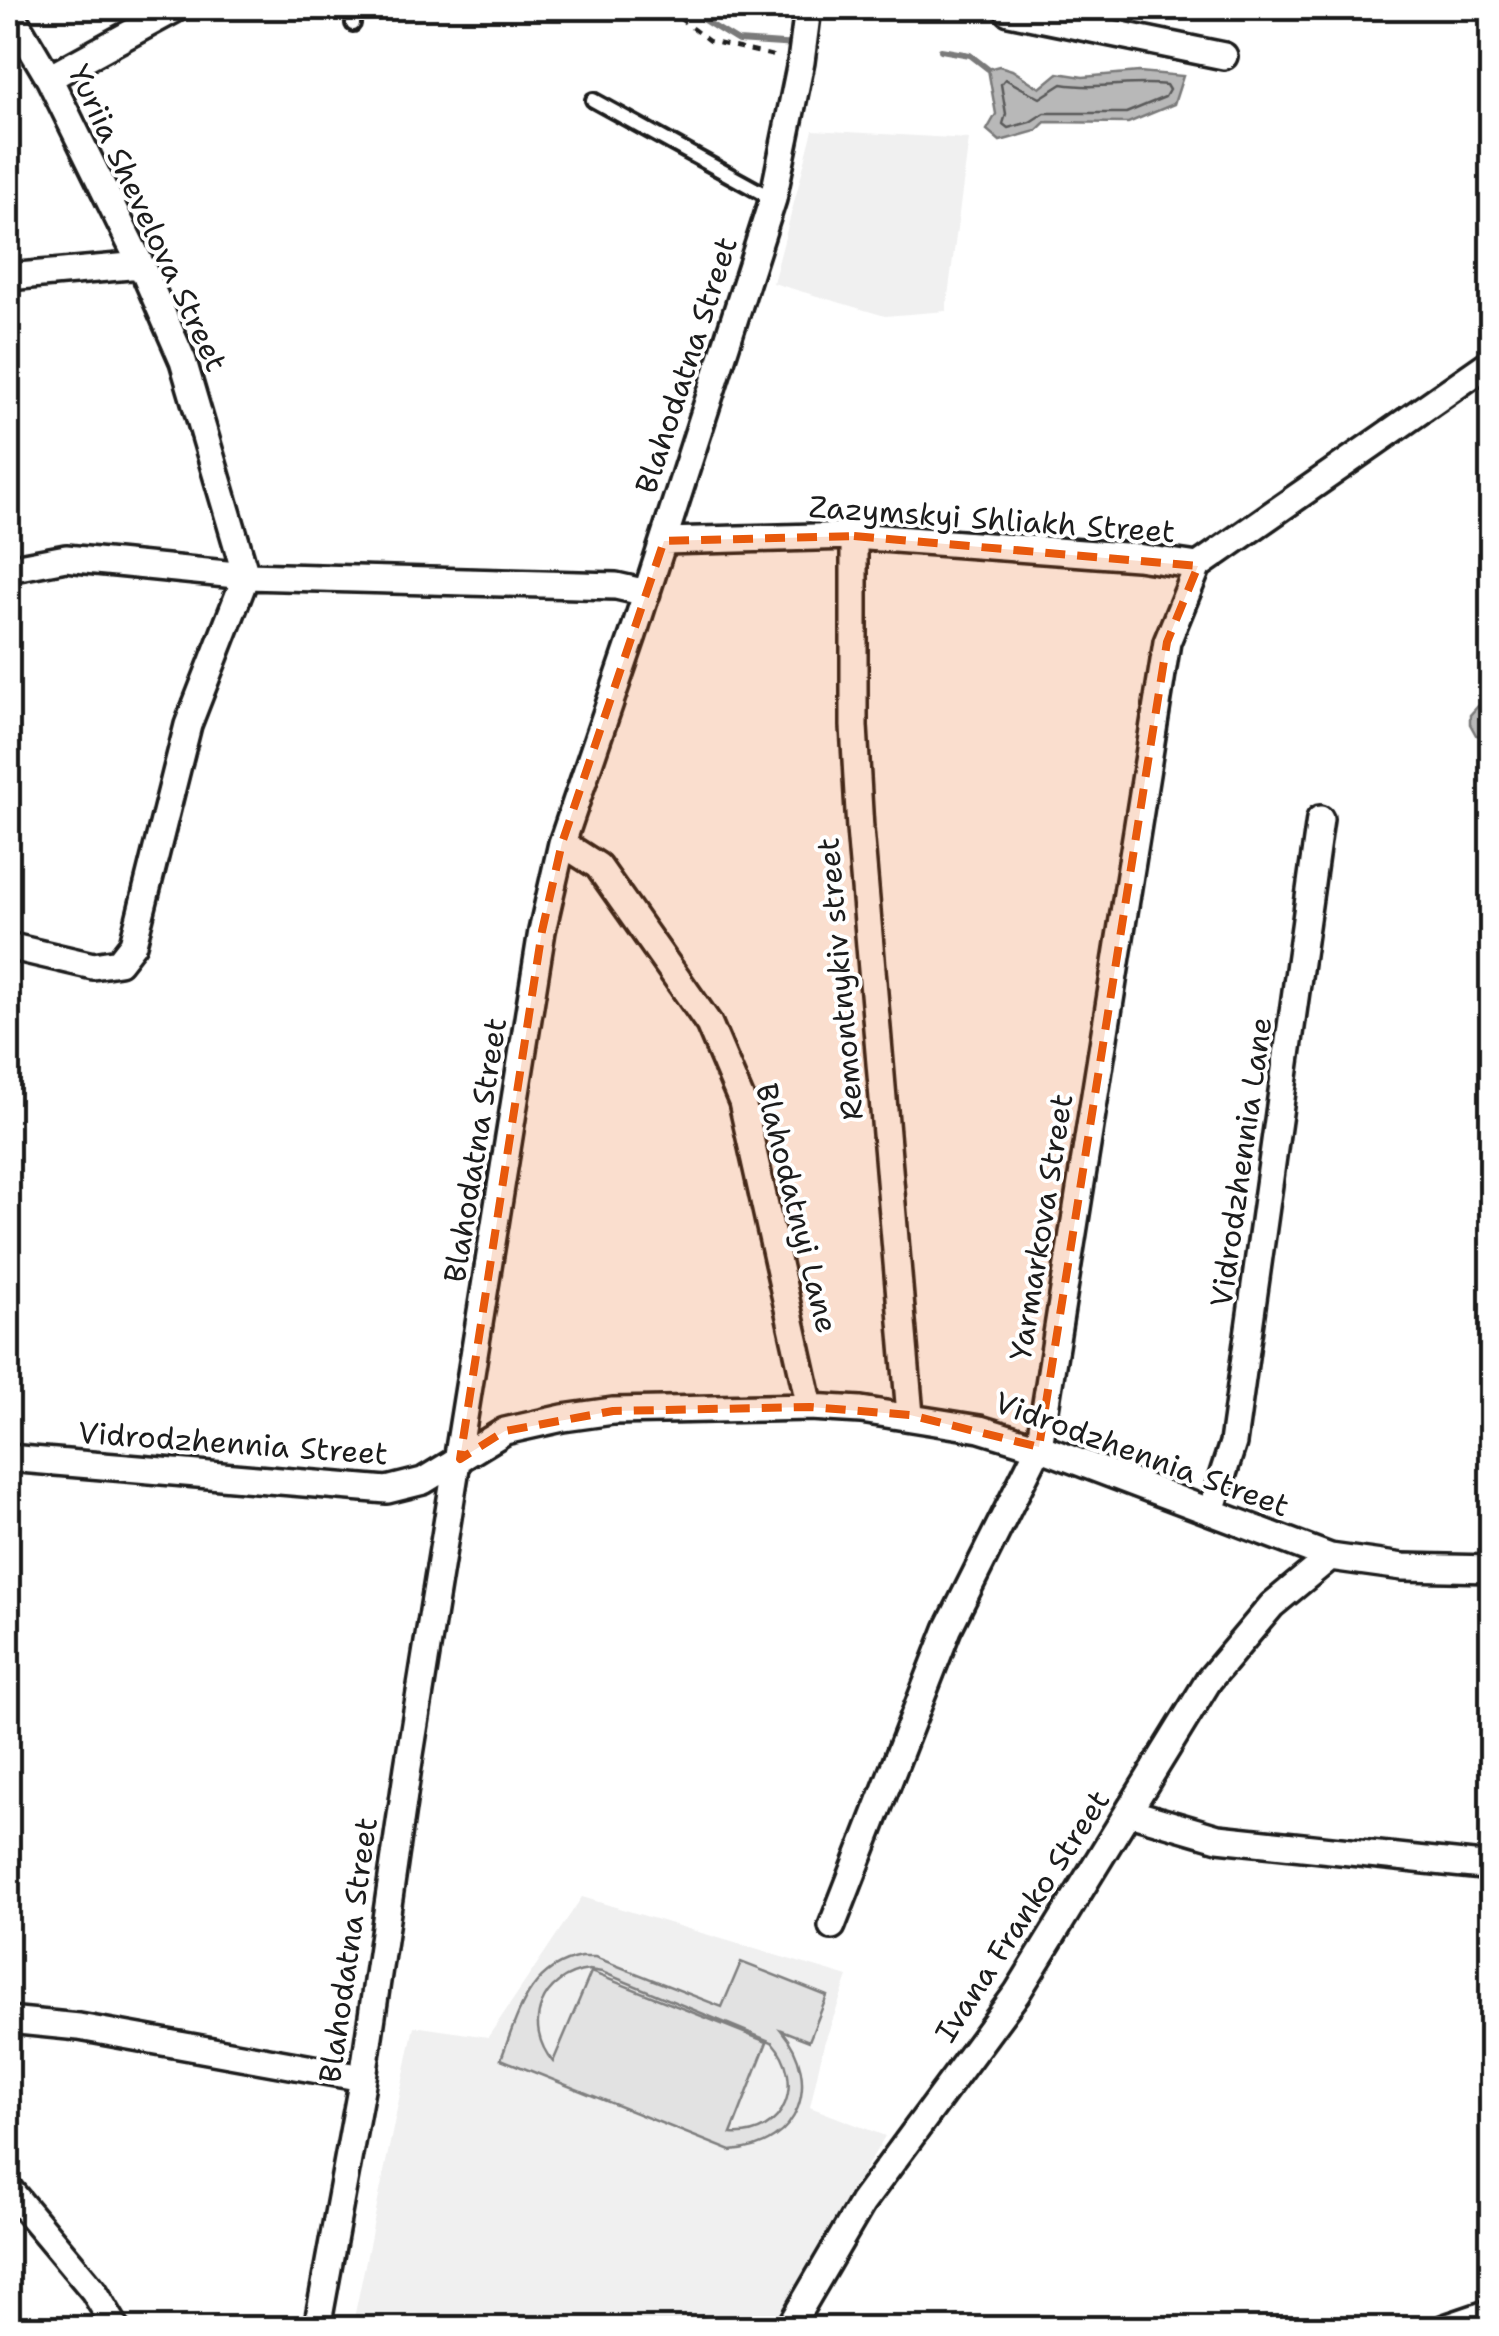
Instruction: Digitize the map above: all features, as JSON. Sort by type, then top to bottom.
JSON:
[{"type":"street","points":[[49,78],[177,8]]},
{"type":"street","name":"Blahodatna Street","points":[[317,2328],[363,2078],[408,1767],[542,931],[562,842],[664,541],[772,199],[801,62],[808,8]]},
{"type":"street","points":[[1010,8],[1009,12],[1224,56]]},
{"type":"street","name":"Yuriia Shevelova Street","points":[[8,9],[49,78],[142,265],[189,377],[246,576]]},
{"type":"street","points":[[8,277],[142,265]]},
{"type":"street","name":"Zazymskyi Shliakh Street","points":[[664,541],[854,536],[1137,557],[1198,566],[1492,361]]},
{"type":"street","name":"Remontnykiv street","points":[[854,536],[854,726],[860,830],[910,1416]]},
{"type":"street","points":[[8,569],[66,558],[246,576],[598,586],[647,593]]},
{"type":"street","name":"Yarmarkova Street","points":[[832,1926],[948,1630],[1039,1447],[1167,642],[1198,566]]},
{"type":"street","points":[[8,946],[93,966],[119,962],[132,944],[188,725],[246,576]]},
{"type":"street","name":"Vidrodzhennia Lane","points":[[1211,1511],[1234,1443],[1320,820]]},
{"type":"street","name":"Blahodatnyi Lane","points":[[562,842],[598,866],[708,1024],[742,1102],[810,1407]]},
{"type":"street","name":"Vidrodzhennia Street","points":[[8,1458],[387,1490],[424,1482],[505,1430],[613,1411],[810,1407],[910,1416],[980,1429],[1039,1447],[1330,1556],[1403,1567],[1492,1569]]},
{"type":"street","name":"Ivana Franko Street","points":[[790,2328],[862,2203],[1017,1994],[1209,1680],[1272,1605],[1330,1556]]},
{"type":"street","points":[[1129,1812],[1218,1838],[1492,1867]]},
{"type":"street","points":[[8,2020],[79,2027],[363,2078]]},
{"type":"street","points":[[8,2188],[94,2291],[116,2328]]},
{"type":"street","points":[[1444,2328],[1492,2312]]},
{"type":"lane","points":[[354,8],[354,24]]},
{"type":"lane","points":[[593,100],[772,199]]},
{"type":"path","points":[[666,8],[709,41],[801,62]]},
{"type":"highlighted area","points":[[854,536],[1198,566],[1167,642],[1039,1447],[910,1415],[810,1407],[613,1411],[505,1431],[460,1459],[542,931],[562,843],[664,541]]},
{"type":"shaded area","points":[[813,130],[969,139],[946,311],[885,316],[773,283]]},
{"type":"shaded area","points":[[582,1897],[848,1977],[824,2044],[810,2107],[885,2136],[770,2328],[352,2328],[414,2026],[488,2037]]},
{"type":"shaded area","points":[[595,1957],[722,2007],[741,1962],[827,1996],[809,2041],[781,2030],[801,2070],[798,2108],[788,2124],[774,2138],[755,2147],[731,2151],[501,2059],[528,1995],[537,1982],[563,1962]],"holes":[[[589,1970],[772,2042],[788,2073],[785,2104],[777,2117],[750,2133],[731,2134],[767,2042],[591,1972],[553,2062],[539,2033],[541,2004],[548,1992],[572,1974]]]},
{"type":"water","points":[[999,66],[1040,88],[1058,73],[1083,77],[1139,72],[1183,76],[1174,104],[1128,123],[1045,122],[1036,131],[1000,141],[987,130],[996,114],[988,69]]},
{"type":"water","points":[[1491,700],[1491,738],[1476,735],[1470,715]]},
{"type":"waterway","points":[[684,8],[738,41],[797,45]]},
{"type":"waterway","points":[[941,50],[970,55],[988,69]]}]
